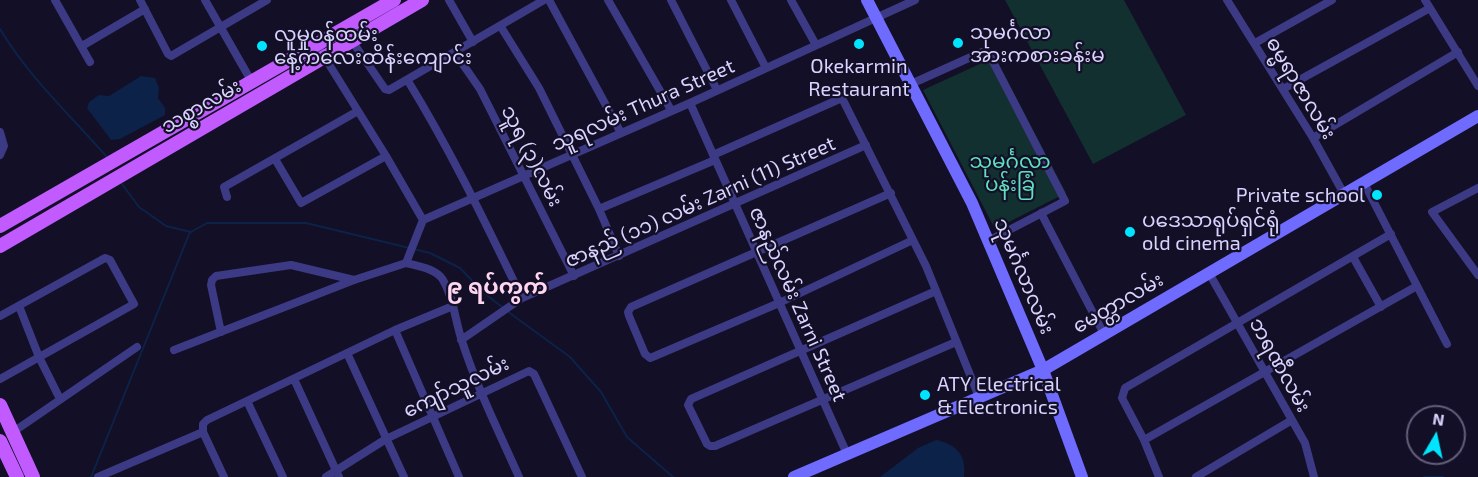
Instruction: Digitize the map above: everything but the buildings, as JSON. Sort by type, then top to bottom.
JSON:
[{"type":"main road","name":"သစ္စာလမ်း","points":[[0,246],[255,89],[316,45],[394,0]]},
{"type":"main road","name":"သစ္စာလမ်း","points":[[0,226],[255,89],[325,57],[422,0]]},
{"type":"main road","name":"သုမင်္ဂလာလမ်း","points":[[867,0],[972,203],[1043,370],[1082,477]]},
{"type":"main road","name":"မေတ္တာလမ်း","points":[[794,477],[1043,370],[1478,117]]},
{"type":"main road","points":[[0,405],[33,477]]},
{"type":"main road","points":[[0,441],[17,477]]},
{"type":"main road","points":[[10,464],[24,458]]},
{"type":"street","points":[[55,0],[90,62]]},
{"type":"street","points":[[140,0],[171,56],[267,0]]},
{"type":"street","points":[[205,0],[255,89]]},
{"type":"street","points":[[449,0],[473,42]]},
{"type":"street","points":[[352,41],[385,89],[389,90],[544,0]]},
{"type":"street","points":[[549,0],[621,133]]},
{"type":"street","points":[[608,0],[671,110]]},
{"type":"street","points":[[671,0],[717,90]]},
{"type":"street","points":[[731,0],[766,68]]},
{"type":"street","points":[[790,0],[816,45]]},
{"type":"street","name":"သူရလမ်း Thura Street","points":[[423,220],[690,103],[915,0]]},
{"type":"street","name":"ဓမ္မရာဇာလမ်း","points":[[1227,0],[1283,89],[1344,194]]},
{"type":"street","points":[[1255,44],[1332,0]]},
{"type":"street","points":[[1283,89],[1427,4],[1478,86]]},
{"type":"street","points":[[82,46],[145,9]]},
{"type":"street","points":[[501,27],[539,88],[599,209],[619,256]]},
{"type":"street","points":[[174,350],[408,258],[423,220],[386,156],[316,45]]},
{"type":"street","points":[[911,84],[982,52],[989,54],[1065,201],[988,241]]},
{"type":"street","points":[[1312,138],[1458,52]]},
{"type":"street","name":"သူရ (၃)လမ်း","points":[[455,53],[480,89],[574,276]]},
{"type":"street","points":[[408,81],[442,137],[474,198],[518,301]]},
{"type":"street","points":[[599,209],[842,98],[913,240],[979,397]]},
{"type":"street","name":"ဇာနည်လမ်း Zarni Street","points":[[690,103],[847,454]]},
{"type":"street","points":[[228,197],[224,187],[358,111]]},
{"type":"street","points":[[0,132],[4,146],[0,155]]},
{"type":"street","name":"ဇာနည် (၁၁) လမ်း Zarni (11) Street","points":[[461,340],[518,301],[866,145]]},
{"type":"street","points":[[275,159],[301,203],[386,156]]},
{"type":"street","points":[[1364,183],[1447,344]]},
{"type":"street","points":[[1478,188],[1432,212],[1478,275]]},
{"type":"street","points":[[891,193],[631,307],[628,312],[645,354],[650,358],[779,303],[913,240]]},
{"type":"street","points":[[1041,213],[1104,334]]},
{"type":"street","points":[[1159,477],[1144,440],[1122,398],[1125,388],[1391,234]]},
{"type":"street","points":[[1353,257],[1381,307]]},
{"type":"street","points":[[0,316],[105,258],[110,260],[134,301],[132,305],[0,379]]},
{"type":"street","points":[[408,258],[442,278],[453,306],[461,340],[519,477]]},
{"type":"street","points":[[221,332],[211,285],[216,276],[291,265],[354,280]]},
{"type":"street","name":"ဘရဏီလမ်း","points":[[1209,273],[1305,443],[1314,477]]},
{"type":"street","points":[[1144,440],[1417,286]]},
{"type":"street","points":[[936,291],[688,402],[710,446],[956,342]]},
{"type":"street","points":[[20,306],[39,357],[60,399]]},
{"type":"street","points":[[224,477],[203,432],[203,424],[207,420],[395,330],[453,306]]},
{"type":"street","points":[[395,330],[459,477]]},
{"type":"street","points":[[13,432],[137,346]]},
{"type":"street","points":[[347,353],[404,477]]},
{"type":"street","name":"ကျော်သူလမ်း","points":[[326,477],[337,473],[386,439],[531,371],[582,477]]},
{"type":"street","points":[[294,379],[337,473]]},
{"type":"street","points":[[247,401],[283,477]]},
{"type":"street","points":[[1196,477],[1292,420]]},
{"type":"street","points":[[98,477],[203,432]]},
{"type":"green space","points":[[1005,0],[1124,0],[1186,115],[1093,164]]},
{"type":"green space","name":"သုမင်္ဂလာ ပန်းခြံ","points":[[995,57],[1066,193],[995,229],[923,90]]},
{"type":"water","points":[[141,76],[155,78],[159,88],[158,98],[165,108],[165,115],[120,139],[111,140],[87,108],[89,102],[99,95],[109,96]]},
{"type":"water","points":[[936,440],[950,445],[959,452],[964,463],[964,477],[880,477],[918,448]]},
{"type":"waterway","points":[[0,29],[36,79],[106,156]]},
{"type":"waterway","points":[[122,184],[139,207],[166,226],[191,232],[207,223],[306,223],[430,253],[460,268],[484,293],[502,307]]},
{"type":"waterway","points":[[91,477],[190,232]]},
{"type":"waterway","points":[[507,311],[570,357],[601,392],[627,437],[673,477]]},
{"type":"waterway","points":[[1424,477],[1443,477]]},
{"type":"place","name":"သုမင်္ဂလာ အားကစားခန်းမ","points":[[958,43]]},
{"type":"place","name":"Okekarmin Restaurant","points":[[859,44]]},
{"type":"place","name":"လူမှုဝန်ထမ်း နေ့ကလေးထိန်းကျောင်း","points":[[262,46]]},
{"type":"place","name":"Private school","points":[[1377,195]]},
{"type":"place","name":"ပဒေသာရုပ်ရှင်ရုံ old cinema","points":[[1130,232]]},
{"type":"place","name":"ATY Electrical & Electronics","points":[[925,395]]},
{"type":"district","name":"၉ ရပ်ကွက်","points":[[497,287]]}]
